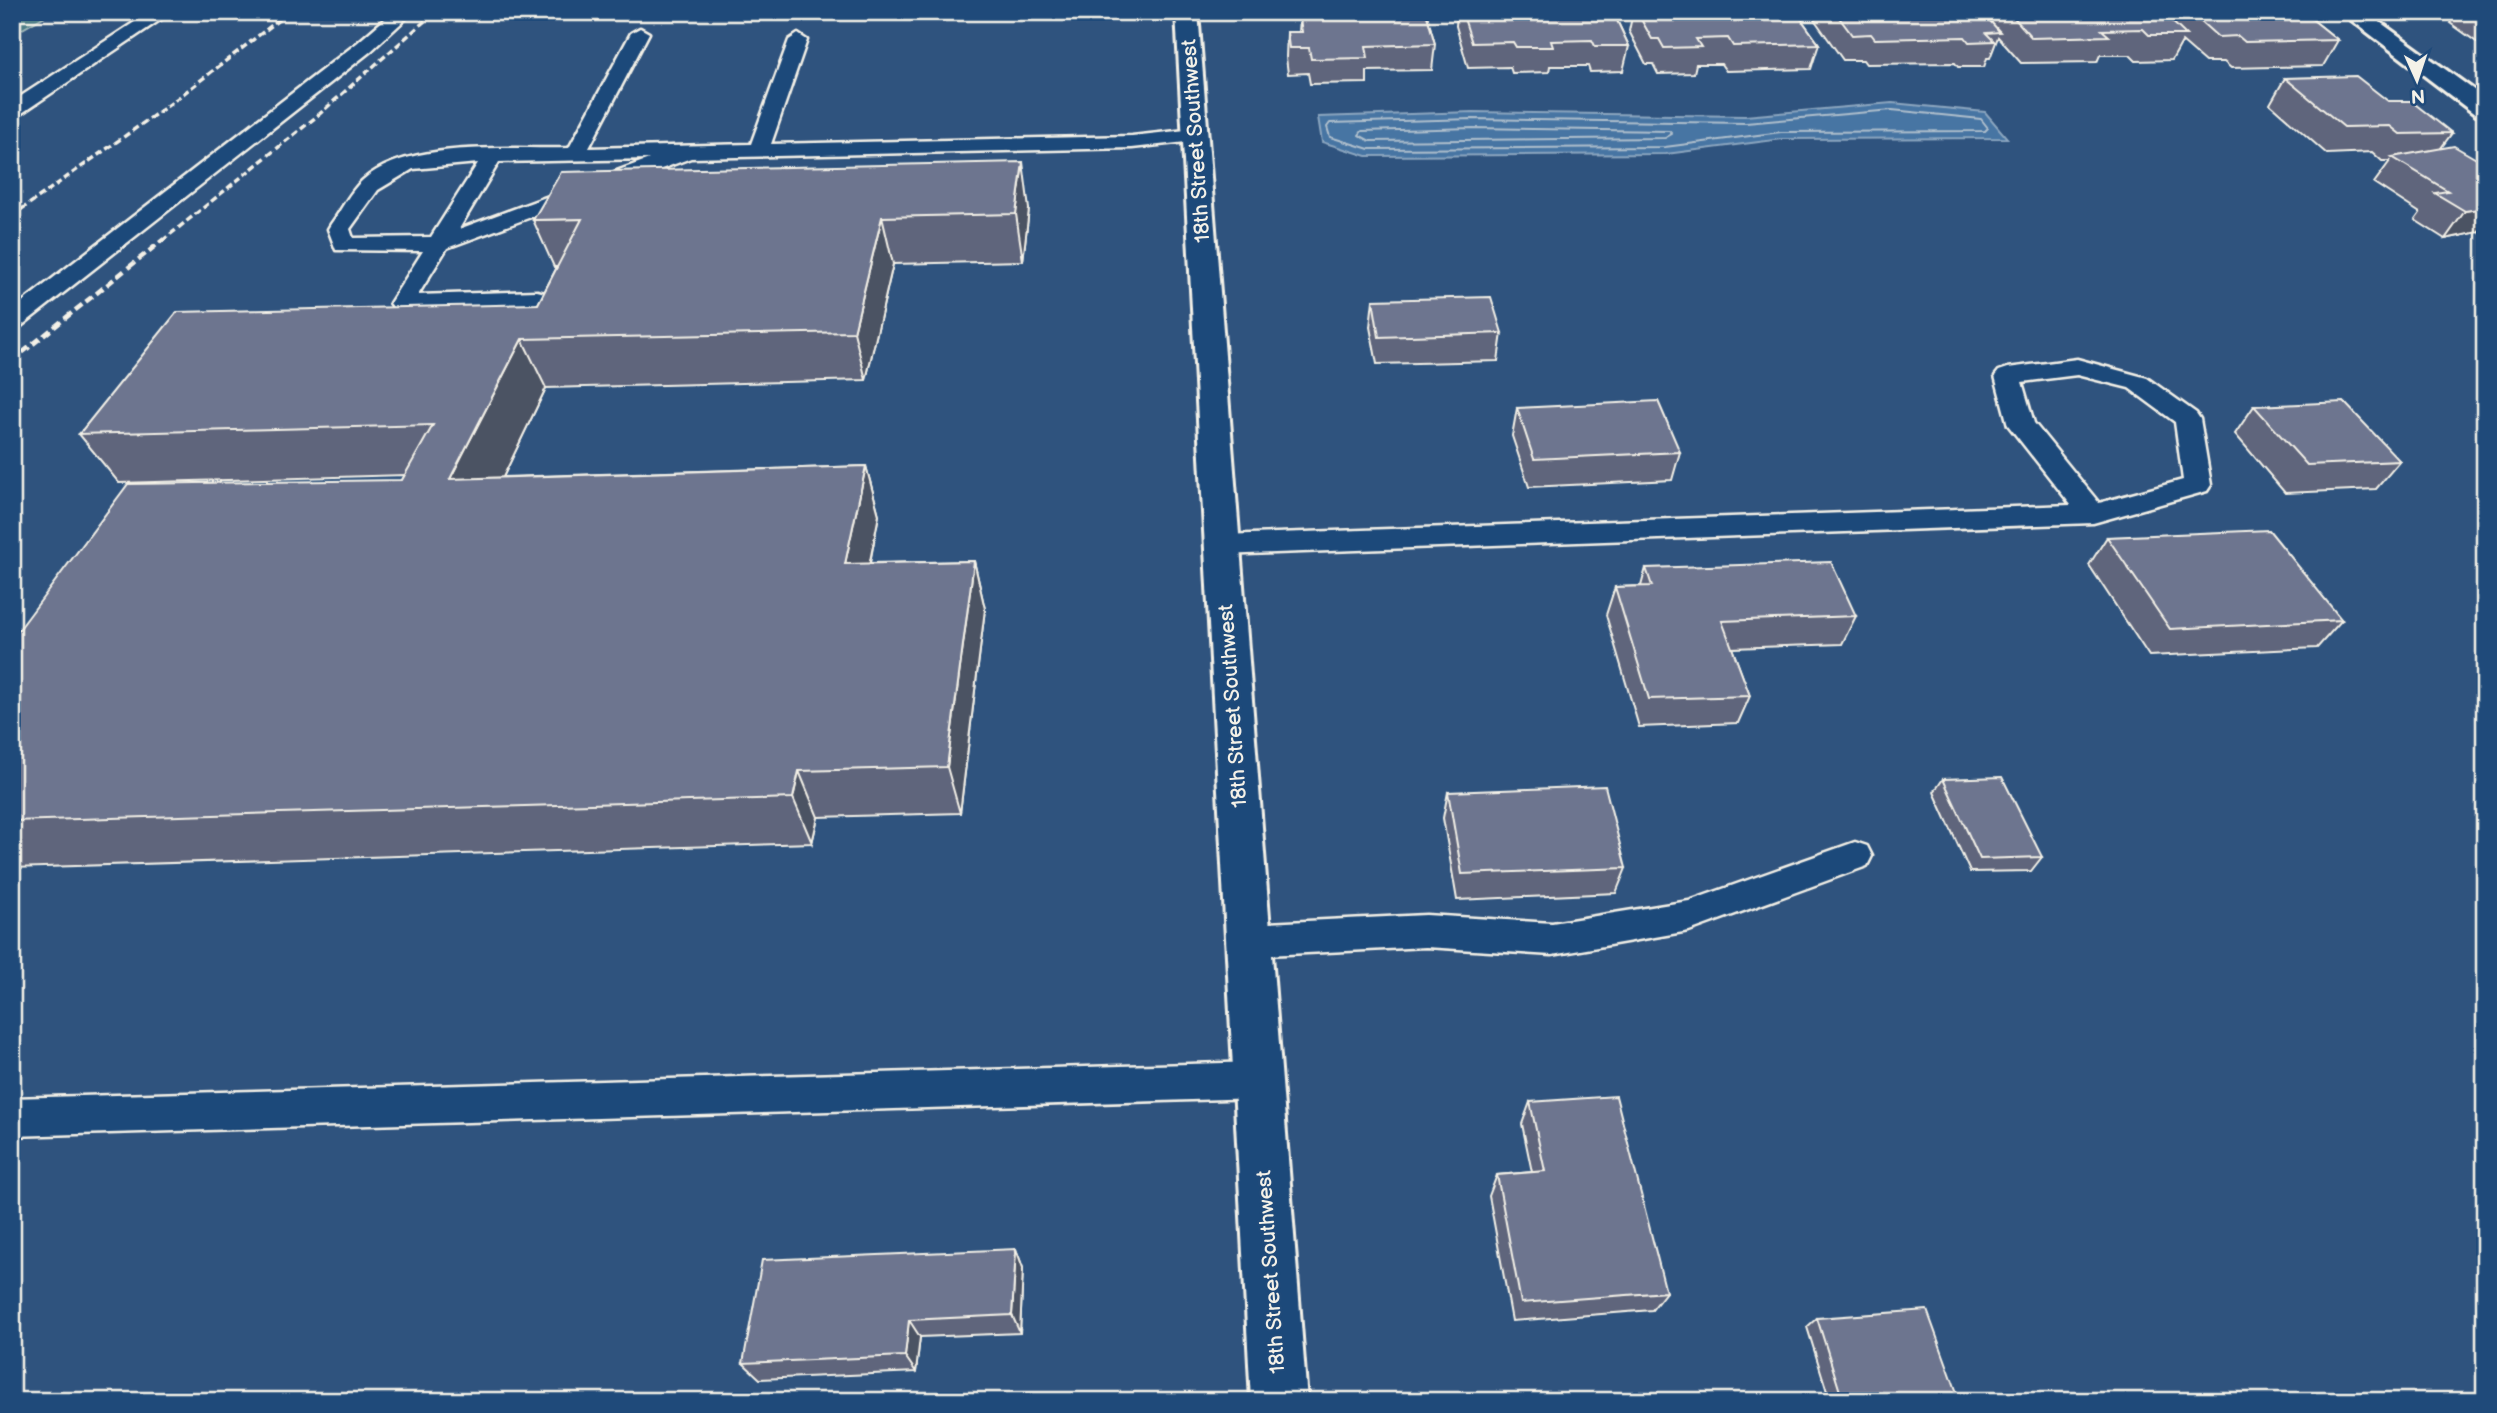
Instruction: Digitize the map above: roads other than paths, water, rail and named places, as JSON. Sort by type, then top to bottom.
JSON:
[{"type":"street","name":"18th Street Southwest","points":[[1187,12],[1279,1401]]},
{"type":"street","points":[[2351,12],[2485,110]]},
{"type":"lane","points":[[12,111],[163,12]]},
{"type":"lane","points":[[12,322],[353,56],[404,12]]},
{"type":"lane","points":[[576,154],[640,33]]},
{"type":"lane","points":[[760,150],[798,40]]},
{"type":"lane","points":[[688,152],[438,244],[344,245],[339,229],[370,185],[408,163],[493,156],[1132,142],[1195,135]]},
{"type":"lane","points":[[493,156],[402,303],[537,298]]},
{"type":"lane","points":[[1222,545],[2093,514],[2197,485],[2187,419],[2138,383],[2077,367],[2008,376],[2021,425],[2093,514]]},
{"type":"lane","points":[[1249,940],[1426,932],[1552,939],[1689,916],[1855,856]]},
{"type":"lane","points":[[12,1117],[1258,1080]]},
{"type":"water","points":[[1892,103],[1985,112],[2007,138],[1782,139],[1666,154],[1367,156],[1322,142],[1318,117],[1473,112],[1745,116]]},
{"type":"railway","points":[[12,216],[170,104],[289,12]]},
{"type":"railway","points":[[162,241],[316,117],[435,12]]},
{"type":"railway","points":[[12,361],[164,239]]}]
